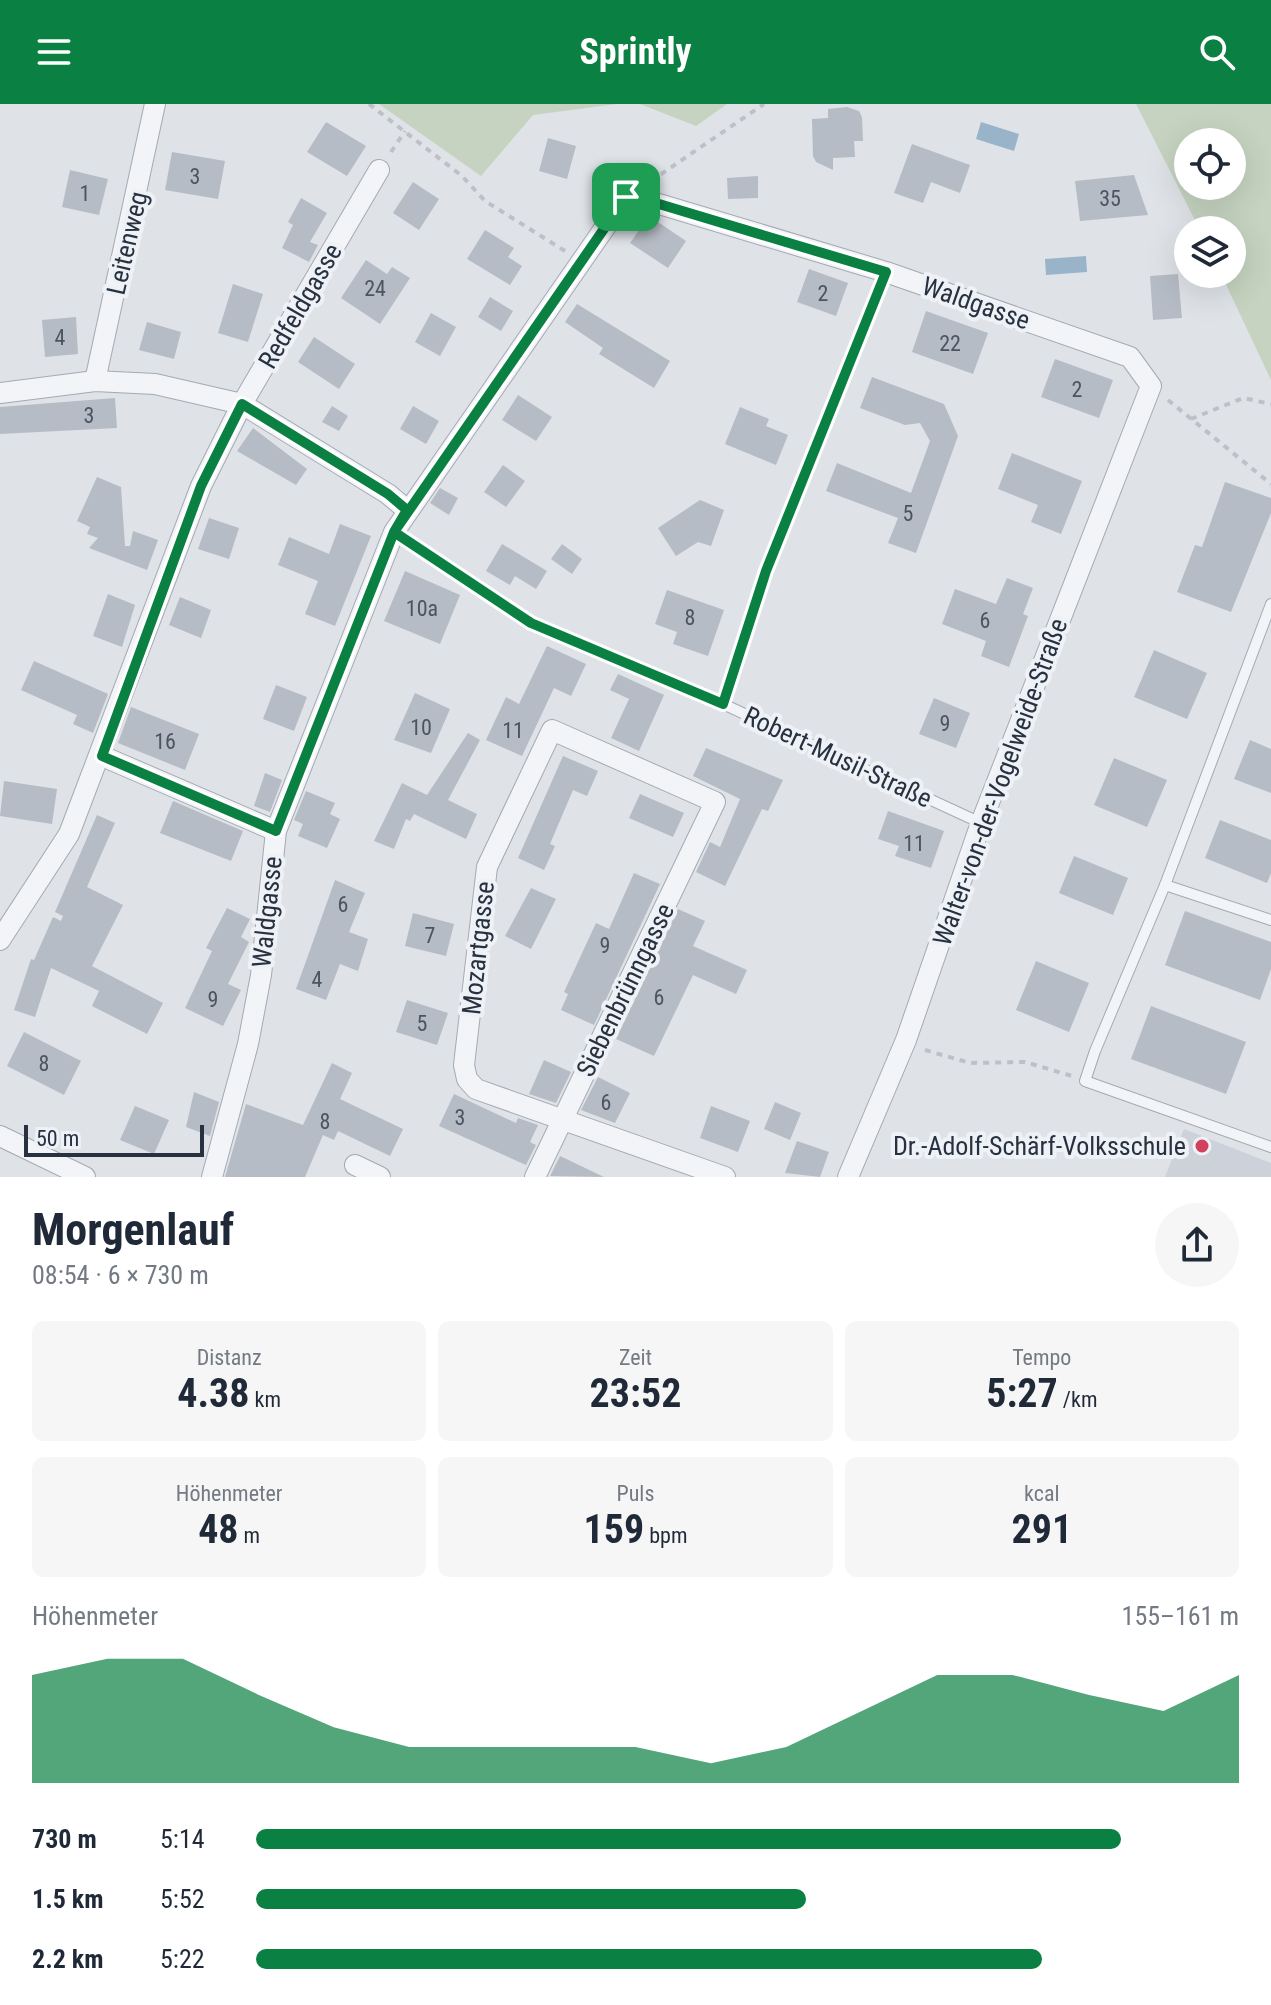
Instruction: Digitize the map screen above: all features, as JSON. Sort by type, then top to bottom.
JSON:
[{"type":"street","name":"Leitenweg","points":[[95,381],[155,104]]},
{"type":"street","name":"Redfeldgasse","points":[[0,940],[69,834],[102,756],[201,486],[242,404],[379,170]]},
{"type":"street","name":"Waldgasse","points":[[212,1177],[231,1118],[256,1002],[276,831],[394,532],[626,197],[659,204],[886,272],[1130,357],[1151,386]]},
{"type":"street","points":[[0,393],[95,381],[155,384],[242,404],[388,494],[407,510]]},
{"type":"street","name":"Walter-von-der-Vogelweide-Straße","points":[[848,1177],[905,1043],[981,823],[1151,386]]},
{"type":"street","name":"Mozartgasse","points":[[715,802],[552,730],[487,867],[464,1065],[467,1079],[476,1089],[725,1177]]},
{"type":"street","points":[[102,756],[276,831]]},
{"type":"street","name":"Siebenbrünngasse","points":[[535,1177],[715,802]]},
{"type":"street","points":[[0,1136],[85,1177]]},
{"type":"street","points":[[355,1165],[380,1177]]},
{"type":"lane","name":"Robert-Musil-Straße","points":[[886,272],[766,571],[723,704],[981,823]]},
{"type":"lane","points":[[1271,604],[1165,885],[1085,1081],[1271,1147]]},
{"type":"lane","points":[[1165,885],[1271,920]]},
{"type":"path","points":[[369,104],[462,176],[485,201],[579,262]]},
{"type":"path","points":[[626,197],[764,104]]},
{"type":"path","points":[[1151,386],[1271,484]]},
{"type":"path","points":[[1191,419],[1243,398],[1271,404]]},
{"type":"path","points":[[394,532],[531,623],[723,704]]},
{"type":"path","points":[[905,1043],[970,1063],[1025,1062],[1085,1081]]},
{"type":"shaded area","name":"Dr.-Adolf-Schärf-Volksschule","points":[[1184,1129],[1271,1163],[1271,1177],[1165,1177]]},
{"type":"green space","points":[[379,104],[617,104],[533,115],[481,176]]},
{"type":"green space","points":[[640,104],[727,104],[696,126]]},
{"type":"green space","points":[[1136,104],[1271,104],[1271,380],[1228,288],[1246,288],[1246,216],[1193,216],[1185,200],[1246,200],[1246,128],[1174,128],[1174,179]]},
{"type":"water","points":[[981,122],[1019,134],[1014,151],[976,139]]},
{"type":"water","points":[[1086,256],[1087,272],[1046,275],[1045,259]]},
{"type":"building","points":[[847,107],[859,111],[862,117],[863,141],[854,141],[855,157],[833,158],[833,170],[816,162],[813,156],[812,119],[828,118],[828,109]]},
{"type":"building","points":[[326,122],[366,146],[347,176],[307,152]]},
{"type":"building","points":[[548,138],[576,146],[567,179],[539,171]]},
{"type":"building","points":[[912,144],[970,165],[960,193],[931,182],[923,203],[894,193]]},
{"type":"building","points":[[172,152],[225,161],[218,199],[165,190]]},
{"type":"building","points":[[70,170],[108,179],[99,215],[62,207]]},
{"type":"building","points":[[1134,175],[1148,215],[1080,221],[1075,181]]},
{"type":"building","points":[[758,176],[758,198],[728,199],[727,178]]},
{"type":"building","points":[[413,182],[439,199],[419,230],[393,213]]},
{"type":"building","points":[[301,198],[327,213],[310,242],[318,245],[309,262],[282,248],[293,225],[288,222]]},
{"type":"building","points":[[649,216],[686,241],[668,268],[630,243]]},
{"type":"building","points":[[485,230],[514,248],[508,257],[522,266],[510,285],[467,259]]},
{"type":"building","points":[[366,260],[387,274],[392,267],[410,278],[380,324],[341,298]]},
{"type":"building","points":[[809,269],[848,283],[836,316],[797,302]]},
{"type":"building","points":[[1174,274],[1174,288],[1179,288],[1182,318],[1153,320],[1150,276]]},
{"type":"building","points":[[233,284],[263,294],[248,342],[218,333]]},
{"type":"building","points":[[490,297],[513,311],[501,331],[478,317]]},
{"type":"building","points":[[577,304],[670,361],[654,388],[599,354],[603,348],[565,322]]},
{"type":"building","points":[[926,311],[988,333],[973,374],[912,352]]},
{"type":"building","points":[[431,313],[456,327],[440,356],[415,342]]},
{"type":"building","points":[[76,317],[78,354],[45,357],[42,320]]},
{"type":"building","points":[[147,322],[181,332],[174,359],[139,350]]},
{"type":"building","points":[[314,337],[355,364],[339,389],[298,362]]},
{"type":"building","points":[[1055,359],[1113,380],[1099,418],[1041,397]]},
{"type":"building","points":[[872,377],[944,404],[958,436],[916,553],[888,543],[898,518],[826,491],[837,463],[911,493],[930,441],[920,423],[905,425],[860,408]]},
{"type":"building","points":[[518,395],[552,417],[536,441],[502,420]]},
{"type":"building","points":[[115,398],[117,428],[0,434],[0,407]]},
{"type":"building","points":[[332,406],[348,416],[339,431],[322,422]]},
{"type":"building","points":[[413,406],[439,421],[426,444],[400,429]]},
{"type":"building","points":[[740,407],[769,419],[766,426],[788,435],[776,465],[725,444]]},
{"type":"building","points":[[253,428],[307,469],[296,485],[237,451]]},
{"type":"building","points":[[1012,453],[1082,481],[1061,534],[1031,522],[1038,505],[998,489]]},
{"type":"building","points":[[503,465],[525,481],[506,507],[484,492]]},
{"type":"building","points":[[97,477],[121,487],[125,546],[130,546],[133,531],[158,540],[147,570],[89,548],[98,538],[87,534],[90,527],[77,521]]},
{"type":"building","points":[[1225,482],[1271,498],[1271,513],[1231,612],[1177,592],[1195,545],[1202,547]]},
{"type":"building","points":[[440,488],[458,498],[449,515],[430,503]]},
{"type":"building","points":[[700,500],[724,510],[711,546],[698,542],[676,556],[658,528]]},
{"type":"building","points":[[209,518],[239,528],[229,559],[198,549]]},
{"type":"building","points":[[340,524],[371,536],[335,626],[305,614],[318,581],[278,565],[289,537],[329,554]]},
{"type":"building","points":[[502,544],[547,571],[536,589],[515,576],[510,585],[486,571]]},
{"type":"building","points":[[562,544],[582,559],[572,574],[551,559]]},
{"type":"building","points":[[405,571],[460,595],[440,644],[384,621]]},
{"type":"building","points":[[1007,578],[1033,588],[1023,614],[1028,616],[1009,667],[981,656],[986,641],[942,624],[955,589],[996,604]]},
{"type":"building","points":[[667,590],[724,610],[708,656],[673,644],[677,632],[655,624]]},
{"type":"building","points":[[108,594],[135,605],[122,647],[93,636]]},
{"type":"building","points":[[180,597],[211,610],[201,638],[169,625]]},
{"type":"building","points":[[547,646],[586,664],[571,696],[554,688],[522,756],[486,740],[506,697],[519,704]]},
{"type":"building","points":[[1154,650],[1207,673],[1187,719],[1134,697]]},
{"type":"building","points":[[34,661],[108,694],[93,733],[73,724],[77,715],[21,690]]},
{"type":"building","points":[[618,674],[664,695],[639,751],[611,738],[629,699],[610,690]]},
{"type":"building","points":[[276,685],[307,697],[294,731],[263,719]]},
{"type":"building","points":[[415,693],[450,709],[431,753],[394,740]]},
{"type":"building","points":[[934,698],[970,713],[956,748],[919,734]]},
{"type":"building","points":[[131,707],[199,734],[185,770],[118,743]]},
{"type":"building","points":[[468,733],[480,740],[448,800],[477,814],[466,839],[414,814],[410,821],[406,819],[394,849],[374,841],[402,783],[427,795]]},
{"type":"building","points":[[1250,740],[1271,749],[1271,793],[1234,779]]},
{"type":"building","points":[[706,748],[783,780],[768,811],[762,809],[725,886],[696,872],[710,842],[720,847],[740,799],[693,776]]},
{"type":"building","points":[[563,756],[598,771],[587,796],[573,790],[550,844],[555,846],[544,870],[518,858]]},
{"type":"building","points":[[1114,758],[1167,780],[1147,827],[1094,805]]},
{"type":"building","points":[[265,773],[282,780],[270,812],[254,806]]},
{"type":"building","points":[[4,781],[57,789],[52,824],[0,816]]},
{"type":"building","points":[[306,791],[335,803],[330,814],[340,819],[327,848],[298,836],[303,824],[294,820]]},
{"type":"building","points":[[640,794],[684,813],[673,837],[629,818]]},
{"type":"building","points":[[173,801],[243,831],[231,861],[160,833]]},
{"type":"building","points":[[888,811],[944,831],[931,868],[895,856],[899,846],[878,839]]},
{"type":"building","points":[[97,815],[115,823],[87,887],[123,905],[92,966],[163,1003],[147,1034],[92,1006],[99,991],[51,968],[35,1017],[14,1010],[31,959],[34,960],[53,917],[61,921],[63,916],[55,912]]},
{"type":"building","points":[[1220,820],[1271,840],[1271,873],[1267,883],[1205,858]]},
{"type":"building","points":[[1074,856],[1128,878],[1113,915],[1059,893]]},
{"type":"building","points":[[634,873],[660,884],[594,1025],[561,1010],[568,994],[564,992],[596,923],[609,929]]},
{"type":"building","points":[[335,880],[365,893],[349,932],[368,939],[358,971],[340,964],[326,1000],[296,989]]},
{"type":"building","points":[[531,888],[556,899],[531,949],[505,936]]},
{"type":"building","points":[[227,908],[250,919],[241,937],[249,942],[228,984],[241,990],[223,1026],[185,1008],[212,951],[206,948]]},
{"type":"building","points":[[678,909],[705,921],[693,946],[747,970],[736,994],[693,975],[654,1056],[616,1039]]},
{"type":"building","points":[[1185,911],[1271,942],[1271,969],[1260,1000],[1165,965]]},
{"type":"building","points":[[413,913],[454,924],[446,956],[405,946]]},
{"type":"building","points":[[1036,961],[1089,983],[1069,1032],[1016,1010]]},
{"type":"building","points":[[407,1000],[448,1013],[437,1045],[396,1032]]},
{"type":"building","points":[[1151,1006],[1246,1042],[1226,1094],[1131,1059]]},
{"type":"building","points":[[24,1032],[81,1061],[64,1095],[7,1066]]},
{"type":"building","points":[[544,1060],[571,1072],[556,1103],[529,1094]]},
{"type":"building","points":[[332,1063],[352,1073],[340,1099],[403,1129],[390,1156],[338,1131],[334,1140],[323,1135],[305,1177],[225,1177],[246,1104],[303,1125]]},
{"type":"building","points":[[598,1077],[630,1093],[615,1123],[581,1110]]},
{"type":"building","points":[[194,1092],[219,1102],[210,1136],[186,1127]]},
{"type":"building","points":[[454,1094],[516,1123],[518,1118],[538,1125],[530,1142],[536,1145],[526,1165],[439,1126]]},
{"type":"building","points":[[775,1102],[801,1113],[790,1140],[764,1129]]},
{"type":"building","points":[[135,1106],[169,1120],[154,1154],[120,1140]]},
{"type":"building","points":[[711,1106],[750,1121],[738,1152],[700,1138]]},
{"type":"building","points":[[797,1141],[829,1152],[820,1177],[785,1173]]},
{"type":"building","points":[[560,1156],[604,1177],[550,1176]]},
{"type":"place","name":"Dr.-Adolf-Schärf-Volksschule","points":[[1202,1146]]},
{"type":"route","points":[[626,197],[394,532],[276,831],[102,756],[201,486],[242,404],[388,494],[407,510],[394,532],[531,623],[723,704],[766,571],[886,272],[659,204],[626,197]]}]
